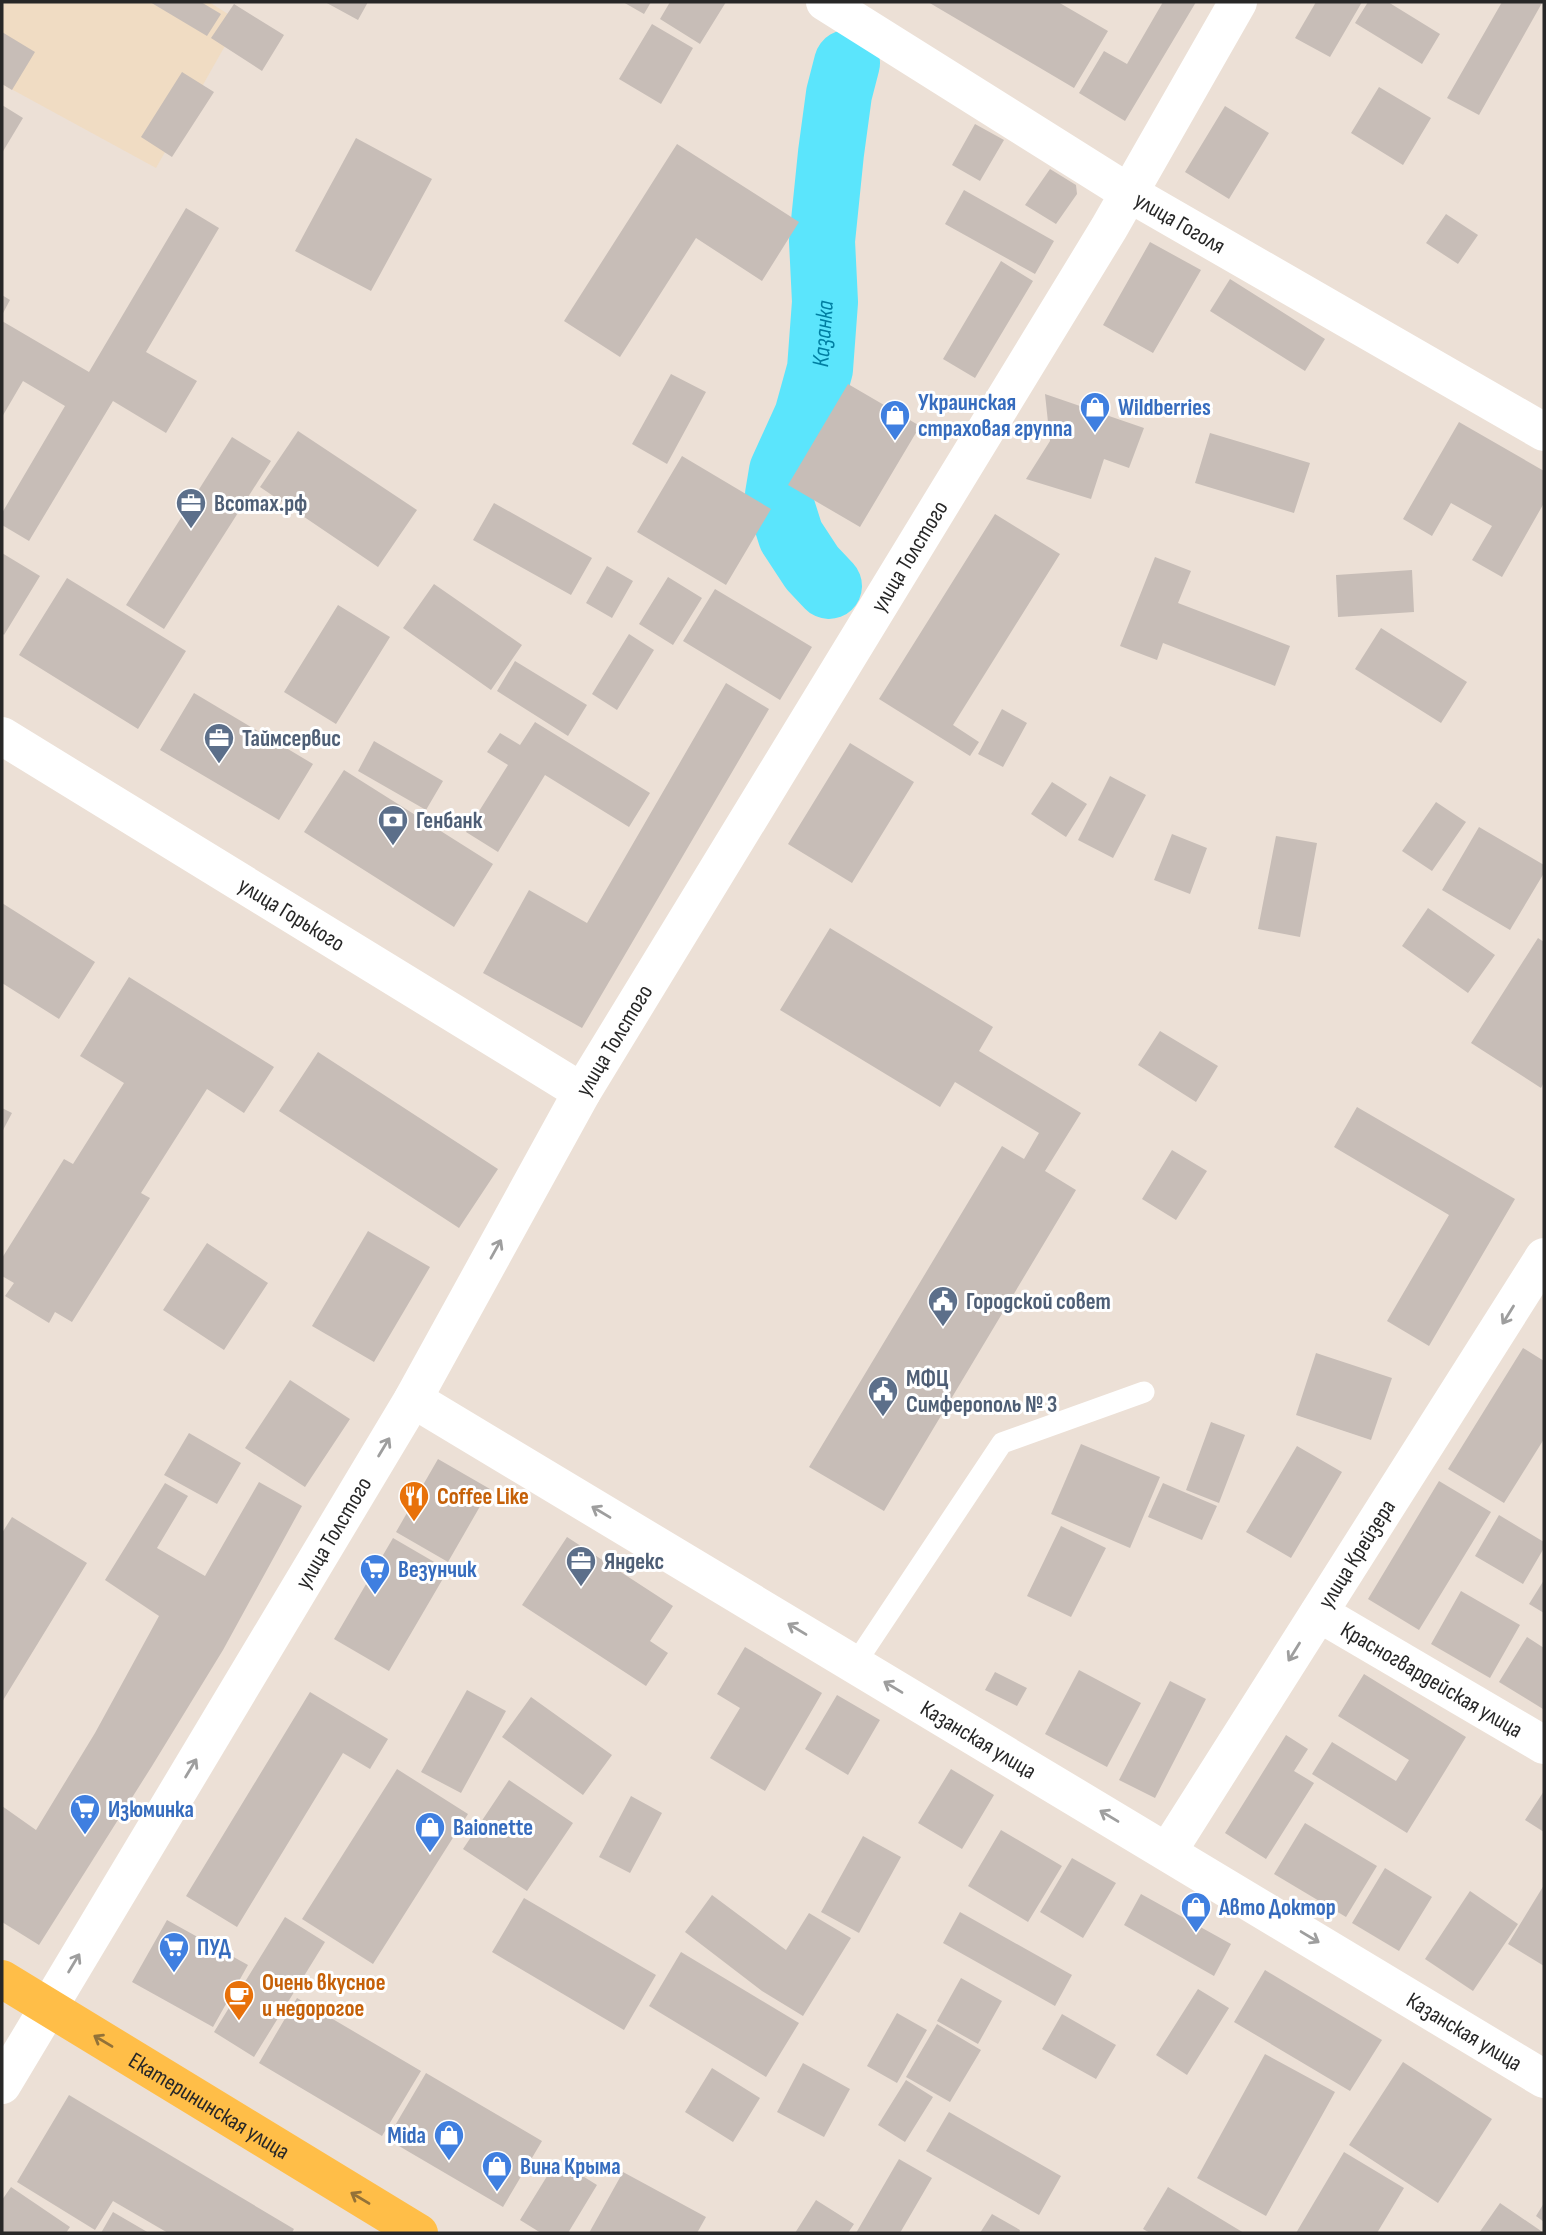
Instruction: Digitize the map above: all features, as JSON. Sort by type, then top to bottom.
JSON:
[{"type":"main road","name":"улица Гоголя","points":[[825,2],[863,13],[1129,193],[1544,432]]},
{"type":"main road","name":"улица Толстого","points":[[2,2085],[413,1399],[582,1092],[1129,193],[1238,2]]},
{"type":"main road","name":"улица Горького","points":[[2,736],[582,1092]]},
{"type":"main road","name":"улица Крейзера","points":[[1168,1851],[1544,1257]]},
{"type":"main road","name":"Казанская улица","points":[[413,1399],[1544,2078]]},
{"type":"main road","name":"Красногвардейская улица","points":[[1319,1613],[1544,1745]]},
{"type":"main road","name":"Екатерининская улица","points":[[2,1979],[419,2233]]},
{"type":"lane","points":[[855,1664],[1002,1443],[1144,1392]]},
{"type":"shaded area","points":[[2,2],[209,2],[239,21],[156,168],[2,84]]},
{"type":"building","points":[[150,2],[201,2],[221,14],[207,36]]},
{"type":"building","points":[[325,2],[368,2],[358,20]]},
{"type":"building","points":[[623,2],[651,2],[644,14]]},
{"type":"building","points":[[670,2],[726,2],[700,44],[660,19]]},
{"type":"building","points":[[928,2],[1058,2],[1108,31],[1074,88]]},
{"type":"building","points":[[1163,2],[1196,2],[1125,121],[1079,93],[1104,51],[1127,64]]},
{"type":"building","points":[[1316,2],[1362,2],[1330,57],[1295,38]]},
{"type":"building","points":[[1368,2],[1388,2],[1440,34],[1422,64],[1355,23]]},
{"type":"building","points":[[1502,2],[1542,3],[1479,115],[1447,98]]},
{"type":"building","points":[[234,4],[284,35],[262,71],[211,38]]},
{"type":"building","points":[[652,24],[693,48],[661,104],[619,79]]},
{"type":"building","points":[[2,32],[35,52],[12,90],[2,84]]},
{"type":"building","points":[[182,72],[214,92],[172,157],[141,137]]},
{"type":"building","points":[[1379,87],[1431,118],[1403,165],[1351,133]]},
{"type":"building","points":[[2,105],[23,118],[2,153]]},
{"type":"building","points":[[1225,106],[1269,133],[1229,199],[1185,172]]},
{"type":"building","points":[[975,124],[1004,140],[980,181],[952,165]]},
{"type":"building","points":[[356,138],[432,179],[371,291],[295,251]]},
{"type":"building","points":[[677,144],[799,222],[762,281],[696,238],[620,357],[564,321]]},
{"type":"building","points":[[1050,169],[1076,185],[1077,194],[1056,224],[1025,205]]},
{"type":"building","points":[[964,190],[1054,241],[1035,274],[945,224]]},
{"type":"building","points":[[186,208],[219,228],[146,352],[197,381],[166,433],[113,401],[29,541],[2,525],[2,513],[65,406],[23,381],[2,417],[2,321],[89,372]]},
{"type":"building","points":[[1446,214],[1478,235],[1458,264],[1426,243]]},
{"type":"building","points":[[1150,242],[1201,270],[1153,353],[1103,325]]},
{"type":"building","points":[[1001,261],[1033,281],[975,378],[943,359]]},
{"type":"building","points":[[1230,279],[1325,339],[1305,371],[1210,311]]},
{"type":"building","points":[[2,295],[10,300],[2,315]]},
{"type":"building","points":[[671,374],[706,392],[667,464],[632,444]]},
{"type":"building","points":[[848,384],[920,426],[860,527],[788,485]]},
{"type":"building","name":"Wildberries","points":[[1045,394],[1144,428],[1129,468],[1104,459],[1091,499],[1026,479],[1050,441]]},
{"type":"building","points":[[1459,422],[1544,471],[1544,503],[1502,577],[1472,560],[1492,526],[1451,503],[1432,536],[1403,519]]},
{"type":"building","points":[[298,431],[417,510],[378,567],[260,487]]},
{"type":"building","points":[[1210,433],[1310,463],[1294,513],[1195,483]]},
{"type":"building","points":[[232,437],[271,461],[164,629],[126,605]]},
{"type":"building","points":[[682,456],[771,509],[726,585],[637,532]]},
{"type":"building","points":[[494,503],[592,558],[571,595],[473,540]]},
{"type":"building","points":[[995,514],[1060,554],[953,725],[979,742],[970,756],[879,699]]},
{"type":"building","points":[[2,553],[40,576],[4,635],[2,633]]},
{"type":"building","points":[[1155,557],[1191,571],[1178,603],[1290,646],[1275,686],[1163,643],[1157,660],[1120,646]]},
{"type":"building","points":[[607,566],[633,581],[612,618],[586,603]]},
{"type":"building","points":[[1412,570],[1414,612],[1338,617],[1336,575]]},
{"type":"building","points":[[668,577],[702,598],[673,645],[639,624]]},
{"type":"building","points":[[67,578],[186,651],[138,729],[19,655]]},
{"type":"building","points":[[434,584],[522,645],[491,690],[403,628]]},
{"type":"building","points":[[715,589],[812,647],[780,700],[683,641]]},
{"type":"building","points":[[338,605],[390,637],[336,724],[284,692]]},
{"type":"building","points":[[1381,628],[1467,682],[1441,723],[1355,669]]},
{"type":"building","points":[[629,634],[654,650],[617,710],[592,694]]},
{"type":"building","points":[[515,661],[587,705],[568,736],[497,691]]},
{"type":"building","points":[[726,683],[769,709],[582,1028],[483,973],[529,890],[587,923]]},
{"type":"building","points":[[194,693],[313,764],[279,820],[160,750]]},
{"type":"building","points":[[1002,709],[1027,723],[1003,767],[978,754]]},
{"type":"building","points":[[535,722],[650,793],[629,827],[545,775],[498,852],[466,832],[508,765],[487,752],[500,733],[520,745]]},
{"type":"building","points":[[374,741],[443,781],[426,810],[358,771]]},
{"type":"building","points":[[850,743],[914,782],[852,883],[788,844]]},
{"type":"building","points":[[344,770],[493,864],[454,927],[304,832]]},
{"type":"building","points":[[1110,776],[1146,795],[1113,858],[1078,840]]},
{"type":"building","points":[[1052,782],[1087,804],[1066,837],[1031,814]]},
{"type":"building","points":[[1436,802],[1466,822],[1432,871],[1402,851]]},
{"type":"building","points":[[1479,827],[1544,865],[1544,873],[1510,930],[1442,890]]},
{"type":"building","points":[[1172,834],[1207,848],[1190,894],[1154,880]]},
{"type":"building","points":[[1276,836],[1317,843],[1300,937],[1258,929]]},
{"type":"building","points":[[2,903],[95,962],[59,1019],[2,983]]},
{"type":"building","points":[[1428,908],[1495,955],[1468,993],[1402,946]]},
{"type":"building","name":"Городской совет","points":[[830,928],[993,1027],[979,1051],[1081,1113],[1045,1171],[1076,1190],[884,1511],[809,1467],[1002,1146],[1024,1159],[1039,1133],[955,1082],[940,1107],[780,1010]]},
{"type":"building","points":[[1538,938],[1544,942],[1544,1082],[1541,1088],[1471,1043]]},
{"type":"building","points":[[129,977],[274,1067],[244,1113],[207,1089],[141,1193],[150,1198],[72,1322],[55,1312],[49,1323],[5,1296],[14,1283],[2,1276],[2,1258],[64,1159],[73,1164],[124,1083],[80,1056]]},
{"type":"building","points":[[1160,1031],[1218,1066],[1196,1102],[1138,1065]]},
{"type":"building","points":[[318,1052],[498,1169],[459,1228],[279,1111]]},
{"type":"building","points":[[1357,1107],[1515,1199],[1429,1346],[1387,1321],[1449,1215],[1334,1147]]},
{"type":"building","points":[[2,1108],[12,1113],[2,1132]]},
{"type":"building","points":[[1172,1150],[1207,1171],[1176,1220],[1142,1199]]},
{"type":"building","points":[[368,1231],[430,1267],[374,1362],[312,1326]]},
{"type":"building","points":[[207,1243],[268,1283],[224,1350],[163,1310]]},
{"type":"building","points":[[1523,1348],[1544,1361],[1544,1439],[1504,1503],[1448,1469]]},
{"type":"building","points":[[1316,1353],[1392,1378],[1371,1440],[1296,1415]]},
{"type":"building","points":[[290,1380],[350,1419],[305,1487],[245,1448]]},
{"type":"building","points":[[1211,1422],[1245,1435],[1219,1503],[1186,1490]]},
{"type":"building","points":[[189,1433],[241,1463],[217,1504],[164,1475]]},
{"type":"building","points":[[1081,1444],[1160,1477],[1130,1548],[1051,1514]]},
{"type":"building","points":[[1297,1446],[1342,1472],[1291,1558],[1246,1532]]},
{"type":"building","points":[[438,1459],[490,1489],[448,1562],[396,1532]]},
{"type":"building","points":[[1439,1481],[1491,1512],[1419,1630],[1368,1599]]},
{"type":"building","points":[[259,1482],[302,1506],[223,1650],[39,1945],[2,1922],[2,1806],[36,1830],[95,1733],[159,1616],[105,1580],[165,1483],[188,1496],[157,1548],[205,1576]]},
{"type":"building","points":[[1163,1483],[1217,1506],[1202,1540],[1148,1517]]},
{"type":"building","points":[[1499,1515],[1544,1542],[1544,1548],[1523,1584],[1475,1556]]},
{"type":"building","points":[[12,1517],[87,1563],[2,1702],[2,1533]]},
{"type":"building","points":[[1061,1526],[1106,1548],[1071,1617],[1027,1596]]},
{"type":"building","points":[[567,1537],[673,1606],[650,1641],[668,1653],[646,1686],[522,1605]]},
{"type":"building","points":[[393,1538],[448,1570],[389,1671],[334,1639]]},
{"type":"building","points":[[1544,1580],[1544,1613],[1529,1604]]},
{"type":"building","points":[[1461,1591],[1520,1625],[1490,1678],[1431,1644]]},
{"type":"building","points":[[1527,1637],[1544,1648],[1543,1709],[1499,1682]]},
{"type":"building","points":[[745,1647],[822,1693],[765,1791],[710,1758],[740,1708],[717,1694]]},
{"type":"building","points":[[1079,1670],[1141,1703],[1107,1767],[1045,1734]]},
{"type":"building","points":[[995,1672],[1027,1688],[1017,1706],[985,1690]]},
{"type":"building","points":[[1364,1674],[1466,1737],[1407,1833],[1312,1774],[1332,1742],[1396,1781],[1409,1760],[1338,1716]]},
{"type":"building","points":[[1170,1681],[1206,1699],[1155,1798],[1119,1780]]},
{"type":"building","points":[[467,1690],[506,1711],[461,1793],[421,1772]]},
{"type":"building","points":[[310,1692],[388,1739],[370,1769],[343,1753],[237,1927],[186,1896]]},
{"type":"building","points":[[837,1695],[880,1720],[848,1775],[805,1749]]},
{"type":"building","points":[[531,1697],[612,1755],[583,1795],[502,1737]]},
{"type":"building","points":[[1286,1735],[1308,1749],[1294,1771],[1314,1783],[1266,1859],[1225,1833]]},
{"type":"building","points":[[397,1769],[468,1814],[373,1964],[302,1919]]},
{"type":"building","points":[[951,1769],[994,1795],[962,1849],[918,1823]]},
{"type":"building","points":[[509,1780],[573,1823],[527,1891],[463,1849]]},
{"type":"building","points":[[1544,1791],[1544,1832],[1525,1820]]},
{"type":"building","points":[[631,1796],[662,1813],[630,1873],[599,1857]]},
{"type":"building","points":[[1305,1823],[1377,1866],[1346,1917],[1274,1874]]},
{"type":"building","points":[[1001,1830],[1062,1866],[1028,1922],[968,1886]]},
{"type":"building","points":[[863,1836],[901,1857],[859,1933],[821,1912]]},
{"type":"building","points":[[1072,1858],[1116,1883],[1083,1938],[1040,1912]]},
{"type":"building","points":[[1385,1868],[1432,1897],[1399,1951],[1352,1923]]},
{"type":"building","points":[[1544,1885],[1544,1966],[1508,1944]]},
{"type":"building","points":[[1470,1891],[1518,1924],[1473,1991],[1425,1959]]},
{"type":"building","points":[[1141,1894],[1231,1944],[1214,1976],[1124,1925]]},
{"type":"building","points":[[712,1895],[786,1950],[809,1913],[851,1938],[803,2016],[762,1991],[685,1932]]},
{"type":"building","points":[[524,1898],[656,1975],[624,2030],[492,1952]]},
{"type":"building","points":[[960,1912],[1072,1975],[1055,2006],[943,1943]]},
{"type":"building","points":[[285,1917],[325,1942],[254,2057],[214,2032]]},
{"type":"building","points":[[167,1920],[248,1965],[213,2027],[132,1982]]},
{"type":"building","points":[[681,1952],[799,2023],[766,2077],[649,2006]]},
{"type":"building","points":[[1265,1970],[1382,2040],[1350,2091],[1234,2022]]},
{"type":"building","points":[[961,1978],[1002,2001],[978,2044],[937,2021]]},
{"type":"building","points":[[1198,1989],[1229,2008],[1187,2075],[1156,2055]]},
{"type":"building","points":[[297,1998],[421,2071],[382,2136],[259,2063]]},
{"type":"building","points":[[897,2013],[927,2030],[897,2083],[867,2066]]},
{"type":"building","points":[[1062,2014],[1116,2045],[1096,2079],[1042,2049]]},
{"type":"building","points":[[937,2024],[981,2050],[950,2102],[906,2077]]},
{"type":"building","points":[[1265,2054],[1335,2092],[1266,2216],[1197,2178]]},
{"type":"building","points":[[1403,2062],[1492,2119],[1438,2203],[1349,2145]]},
{"type":"building","points":[[803,2063],[850,2089],[824,2137],[777,2112]]},
{"type":"building","points":[[712,2068],[760,2098],[733,2142],[685,2112]]},
{"type":"building","points":[[426,2073],[542,2141],[503,2207],[387,2139]]},
{"type":"building","points":[[906,2080],[933,2097],[905,2142],[878,2125]]},
{"type":"building","points":[[69,2095],[294,2229],[292,2233],[168,2233],[113,2201],[95,2230],[17,2182]]},
{"type":"building","points":[[949,2112],[1061,2176],[1039,2215],[926,2151]]},
{"type":"building","points":[[1344,2152],[1404,2188],[1377,2233],[1296,2233]]},
{"type":"building","points":[[899,2159],[932,2178],[900,2233],[856,2233]]},
{"type":"building","points":[[557,2160],[597,2185],[568,2233],[541,2233],[520,2220]]},
{"type":"building","points":[[623,2172],[706,2217],[697,2233],[589,2233]]},
{"type":"building","points":[[11,2187],[70,2227],[66,2233],[2,2233],[2,2200]]},
{"type":"building","points":[[1168,2187],[1244,2233],[1150,2233],[1143,2229]]},
{"type":"building","points":[[816,2200],[854,2224],[848,2233],[795,2233]]},
{"type":"building","points":[[1500,2203],[1544,2233],[1479,2233]]},
{"type":"building","points":[[1544,2203],[1544,2222],[1536,2216]]},
{"type":"building","points":[[113,2212],[149,2233],[101,2233]]},
{"type":"building","points":[[992,2214],[1020,2230],[1019,2233],[980,2233]]},
{"type":"waterway","name":"Казанка","points":[[829,586],[812,568],[791,536],[778,495],[782,471],[807,416],[820,369],[825,302],[822,241],[839,94],[847,63]]},
{"type":"place","name":"Wildberries","points":[[1095,434]]},
{"type":"place","name":"Украинская страховая группа","points":[[895,442]]},
{"type":"place","name":"Всотах.рф","points":[[191,530]]},
{"type":"place","name":"Таймсервис","points":[[219,765]]},
{"type":"place","name":"Генбанк","points":[[393,847]]},
{"type":"place","name":"Городской совет","points":[[943,1328]]},
{"type":"place","name":"МФЦ Симферополь № 3","points":[[883,1418]]},
{"type":"place","name":"Coffee Like","points":[[414,1523]]},
{"type":"place","name":"Яндекс","points":[[581,1588]]},
{"type":"place","name":"Везунчик","points":[[375,1596]]},
{"type":"place","name":"Изюминка","points":[[85,1836]]},
{"type":"place","name":"Baionette","points":[[430,1854]]},
{"type":"place","name":"Авто Доктор","points":[[1196,1934]]},
{"type":"place","name":"ПУД","points":[[174,1974]]},
{"type":"place","name":"Очень вкусное и недорогое","points":[[239,2022]]},
{"type":"place","name":"Mida","points":[[449,2162]]},
{"type":"place","name":"Вина Крыма","points":[[497,2193]]}]
